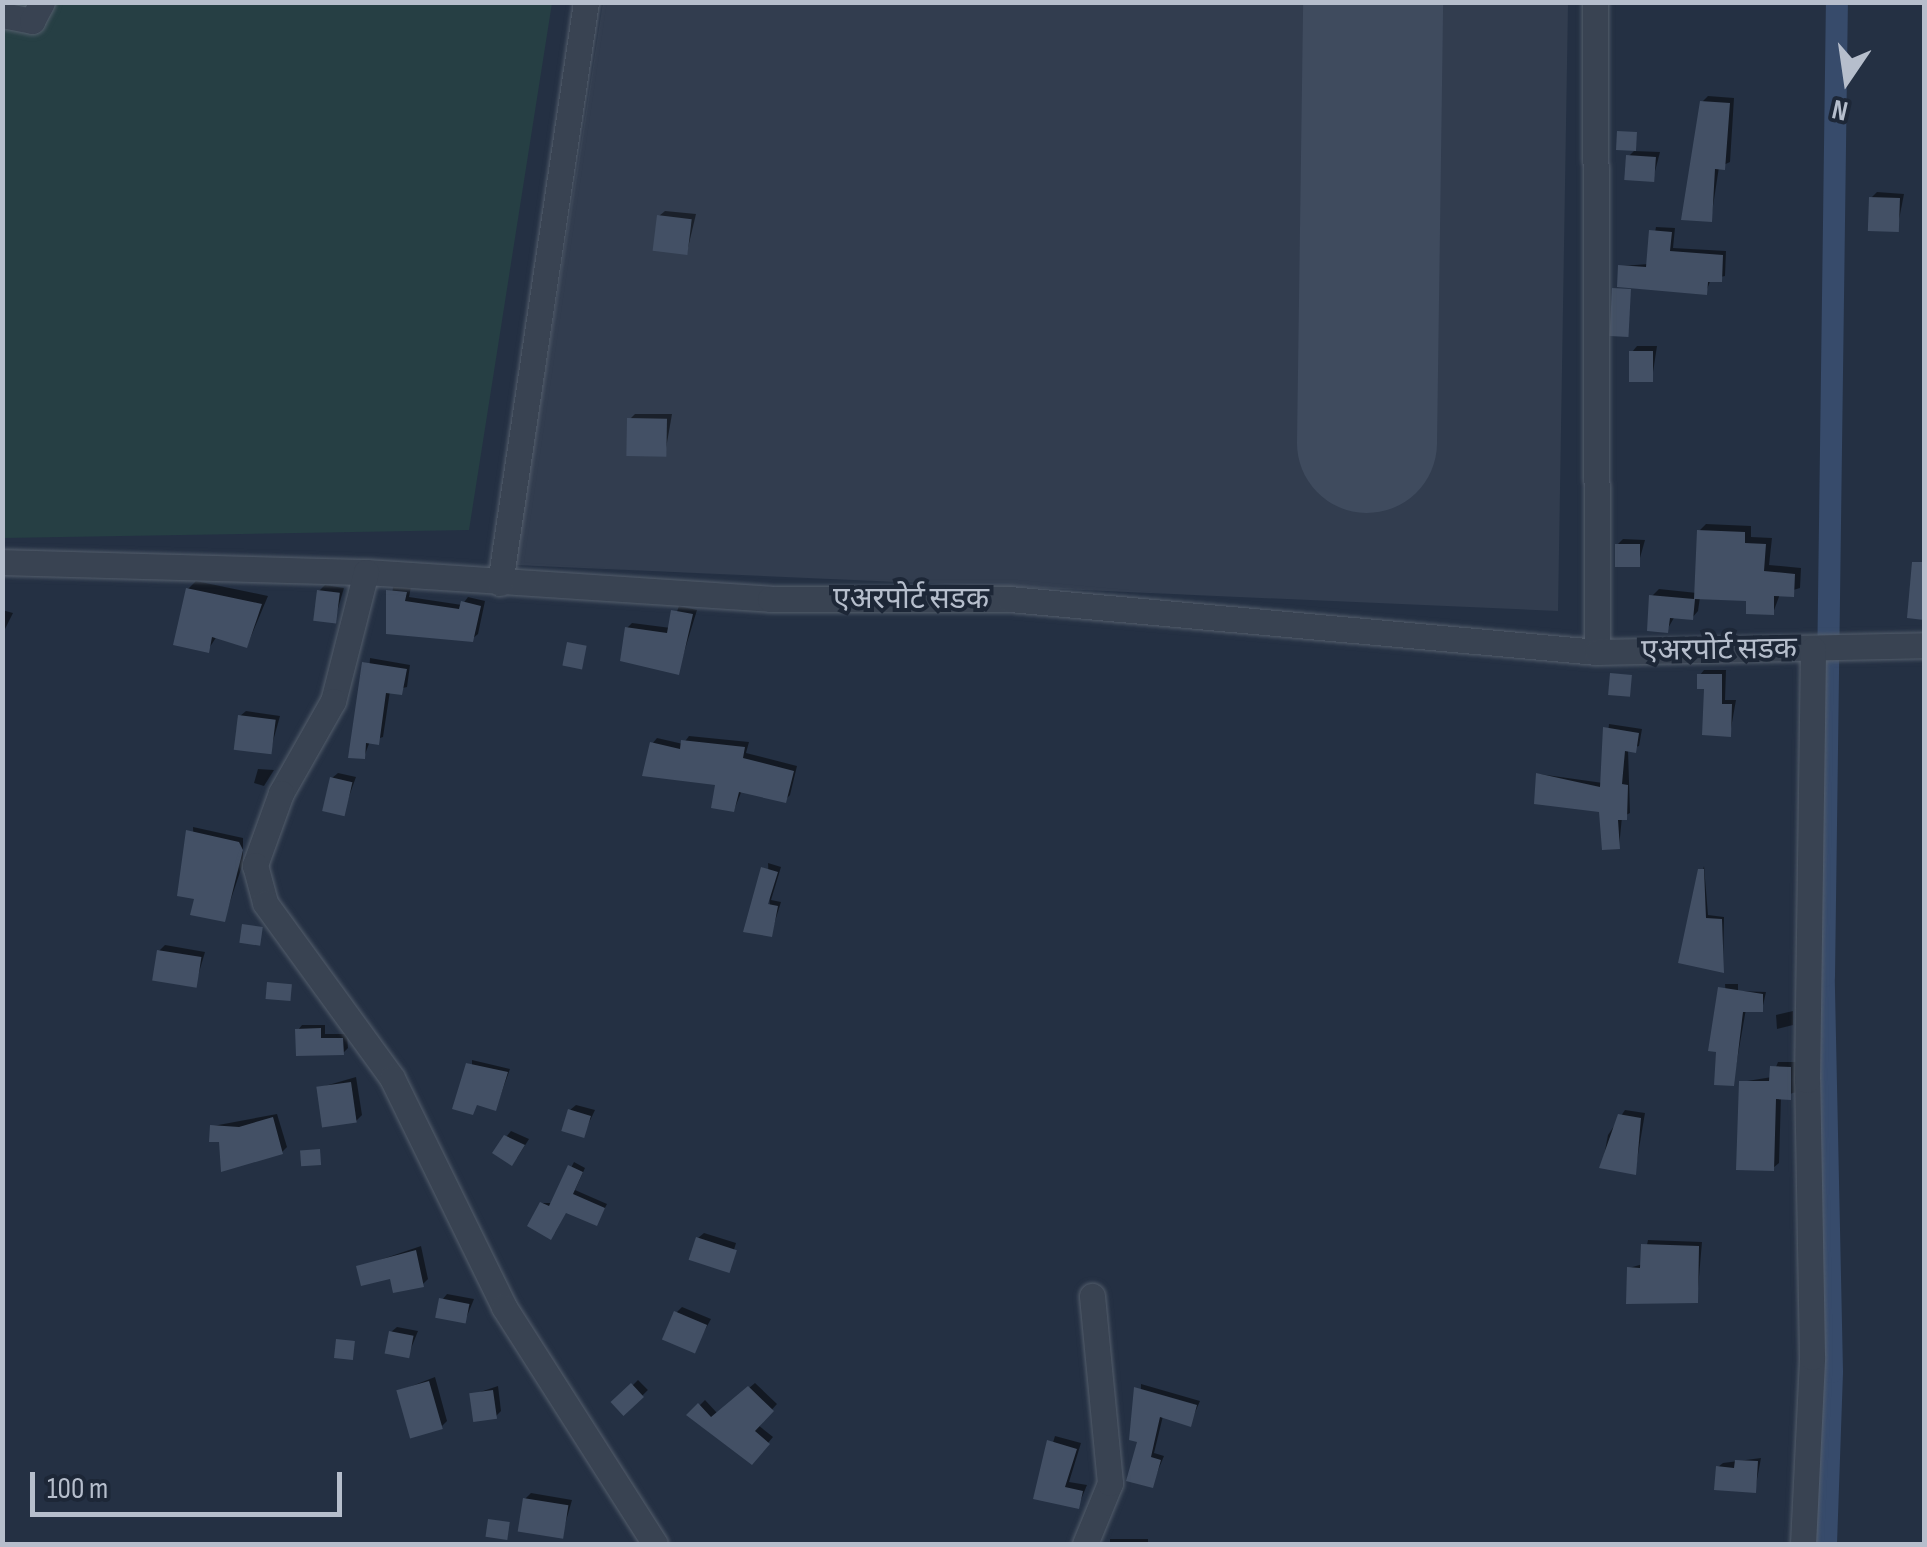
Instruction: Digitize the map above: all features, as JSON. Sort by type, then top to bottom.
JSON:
[{"type":"street","points":[[2,16],[32,20],[42,2]]},
{"type":"street","points":[[500,583],[586,2]]},
{"type":"street","points":[[1595,2],[1597,652]]},
{"type":"street","name":"एअरपोर्ट सडक","points":[[2,562],[366,572],[770,599],[1009,599],[1597,652],[1924,645]]},
{"type":"street","points":[[366,572],[333,701],[281,793],[255,866],[264,903],[392,1078],[504,1307],[656,1544]]},
{"type":"street","points":[[1802,1544],[1812,1357],[1807,1080],[1825,649]]},
{"type":"street","points":[[1085,1544],[1110,1483],[1092,1296]]},
{"type":"shaded area","points":[[603,3],[1568,3],[1558,611],[515,565]]},
{"type":"green space","points":[[2,3],[552,3],[469,530],[3,538]]},
{"type":"building","points":[[1700,101],[1730,103],[1725,170],[1715,169],[1712,222],[1681,220]]},
{"type":"building","points":[[1617,131],[1637,132],[1636,151],[1616,150]]},
{"type":"building","points":[[1626,155],[1656,157],[1654,182],[1624,180]]},
{"type":"building","points":[[1869,197],[1900,198],[1899,232],[1868,231]]},
{"type":"building","points":[[657,215],[692,219],[687,255],[653,251]]},
{"type":"building","points":[[1649,230],[1672,232],[1670,251],[1723,255],[1722,282],[1708,282],[1707,295],[1617,287],[1618,265],[1646,267]]},
{"type":"building","points":[[1612,288],[1631,289],[1628,337],[1609,336]]},
{"type":"building","points":[[1629,351],[1653,351],[1653,382],[1629,382]]},
{"type":"building","points":[[627,418],[667,419],[666,457],[626,456]]},
{"type":"building","points":[[1697,530],[1745,532],[1745,543],[1766,544],[1764,571],[1795,574],[1794,597],[1774,596],[1774,615],[1746,614],[1746,601],[1695,599],[1693,620],[1670,618],[1668,633],[1647,631],[1649,595],[1694,599]]},
{"type":"building","points":[[1615,544],[1640,544],[1640,567],[1615,567]]},
{"type":"building","points":[[1912,562],[1924,562],[1924,620],[1907,618]]},
{"type":"building","points":[[186,588],[262,604],[247,648],[212,637],[209,653],[173,645]]},
{"type":"building","points":[[317,590],[340,593],[336,624],[313,621]]},
{"type":"building","points":[[386,590],[407,592],[405,601],[459,609],[461,601],[481,606],[473,642],[386,634]]},
{"type":"building","points":[[671,610],[693,614],[679,675],[620,661],[625,627],[667,633]]},
{"type":"building","points":[[567,642],[587,646],[582,669],[562,666]]},
{"type":"building","points":[[362,662],[407,669],[402,695],[386,693],[379,745],[366,743],[365,759],[348,758]]},
{"type":"building","points":[[1610,673],[1632,675],[1630,697],[1608,695]]},
{"type":"building","points":[[1697,674],[1722,674],[1722,704],[1732,704],[1731,737],[1702,735],[1704,689],[1697,689]]},
{"type":"building","points":[[238,715],[276,720],[271,754],[234,750]]},
{"type":"building","points":[[1603,727],[1639,733],[1636,753],[1625,751],[1622,784],[1628,785],[1627,820],[1618,820],[1620,849],[1602,850],[1599,812],[1534,804],[1536,773],[1600,787]]},
{"type":"building","points":[[681,740],[745,747],[743,758],[794,771],[786,803],[739,792],[734,812],[711,808],[715,785],[642,776],[650,742],[680,749]]},
{"type":"building","points":[[330,777],[352,782],[345,816],[322,811]]},
{"type":"building","points":[[186,830],[239,842],[243,850],[225,922],[190,915],[194,899],[177,896]]},
{"type":"building","points":[[761,867],[778,872],[768,904],[778,906],[772,937],[743,932]]},
{"type":"building","points":[[1698,869],[1704,869],[1706,918],[1722,919],[1724,973],[1678,963]]},
{"type":"building","points":[[242,924],[263,927],[260,946],[239,943]]},
{"type":"building","points":[[157,950],[201,957],[197,988],[152,981]]},
{"type":"building","points":[[267,982],[292,984],[290,1001],[266,999]]},
{"type":"building","points":[[1718,987],[1763,994],[1763,1012],[1743,1012],[1734,1086],[1714,1085],[1716,1052],[1708,1051]]},
{"type":"building","points":[[321,1028],[321,1038],[343,1038],[344,1055],[296,1056],[295,1029]]},
{"type":"building","points":[[466,1063],[508,1072],[496,1111],[477,1105],[473,1115],[452,1109]]},
{"type":"building","points":[[1770,1066],[1791,1067],[1791,1100],[1776,1099],[1774,1171],[1736,1170],[1739,1081],[1769,1081]]},
{"type":"building","points":[[351,1082],[357,1123],[322,1127],[316,1087]]},
{"type":"building","points":[[568,1109],[591,1116],[584,1138],[561,1131]]},
{"type":"building","points":[[1618,1114],[1641,1118],[1636,1175],[1599,1168]]},
{"type":"building","points":[[273,1117],[283,1154],[221,1172],[219,1142],[209,1142],[210,1125],[239,1127]]},
{"type":"building","points":[[504,1135],[525,1145],[512,1166],[492,1153]]},
{"type":"building","points":[[320,1149],[321,1165],[301,1166],[300,1150]]},
{"type":"building","points":[[568,1165],[583,1172],[573,1194],[605,1208],[597,1226],[566,1213],[551,1240],[527,1226],[540,1202],[549,1206]]},
{"type":"building","points":[[696,1237],[737,1250],[729,1273],[689,1260]]},
{"type":"building","points":[[1641,1244],[1699,1246],[1698,1303],[1626,1304],[1627,1267],[1640,1268]]},
{"type":"building","points":[[416,1250],[424,1287],[393,1293],[390,1279],[361,1286],[356,1266]]},
{"type":"building","points":[[439,1298],[469,1304],[466,1324],[435,1318]]},
{"type":"building","points":[[674,1311],[707,1325],[695,1354],[662,1340]]},
{"type":"building","points":[[389,1331],[414,1336],[409,1358],[385,1354]]},
{"type":"building","points":[[336,1339],[355,1341],[353,1360],[334,1358]]},
{"type":"building","points":[[429,1381],[443,1429],[410,1438],[396,1390]]},
{"type":"building","points":[[631,1383],[644,1397],[623,1416],[611,1402]]},
{"type":"building","points":[[748,1386],[774,1411],[755,1431],[770,1444],[752,1465],[686,1415],[698,1403],[711,1417]]},
{"type":"building","points":[[1134,1387],[1197,1405],[1191,1427],[1160,1417],[1151,1457],[1161,1460],[1153,1488],[1126,1481],[1137,1442],[1129,1440]]},
{"type":"building","points":[[493,1390],[497,1419],[473,1422],[469,1393]]},
{"type":"building","points":[[1047,1440],[1077,1449],[1065,1487],[1083,1491],[1079,1509],[1033,1499]]},
{"type":"building","points":[[1735,1460],[1758,1461],[1756,1493],[1714,1490],[1716,1466],[1734,1468]]},
{"type":"building","points":[[523,1498],[568,1505],[563,1539],[518,1532]]},
{"type":"building","points":[[488,1519],[510,1522],[507,1540],[485,1537]]},
{"type":"waterway","points":[[1826,1544],[1832,1372],[1824,976],[1837,2]]},
{"type":"runway","points":[[1367,443],[1373,2]]}]
